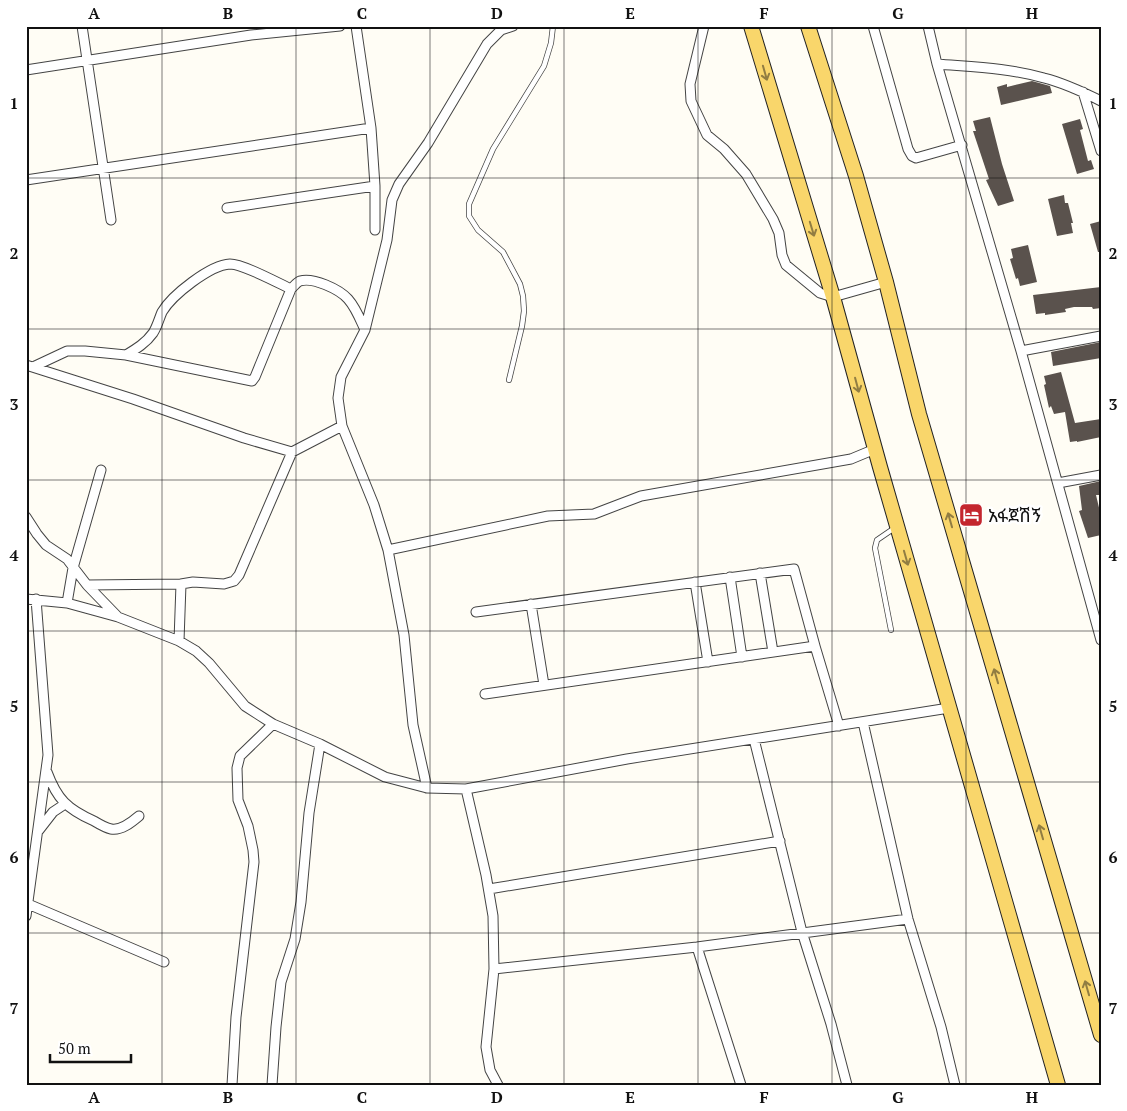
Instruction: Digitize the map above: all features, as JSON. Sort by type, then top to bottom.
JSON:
[{"type":"main road","points":[[751,26],[833,297],[1058,1085]]},
{"type":"main road","points":[[808,26],[856,176],[886,282],[919,414],[1101,1035]]},
{"type":"street","points":[[82,26],[111,220]]},
{"type":"street","points":[[26,70],[87,61],[250,31],[340,26]]},
{"type":"street","points":[[356,26],[371,128],[375,186],[375,230]]},
{"type":"street","points":[[427,788],[413,725],[404,634],[388,550],[374,505],[342,426],[338,398],[342,377],[365,330],[387,240],[392,200],[399,184],[428,143],[487,44],[501,30],[512,26]]},
{"type":"street","points":[[704,26],[690,84],[691,101],[707,135],[724,149],[746,174],[773,219],[779,233],[782,255],[786,265],[820,294],[833,297],[886,282]]},
{"type":"street","points":[[873,26],[908,149],[912,156],[916,158],[962,145]]},
{"type":"street","points":[[928,26],[937,64],[1058,482],[1096,606],[1101,640]]},
{"type":"street","points":[[937,64],[1001,70],[1036,76],[1083,92],[1101,101]]},
{"type":"street","points":[[1083,92],[1101,151]]},
{"type":"street","points":[[26,180],[371,128]]},
{"type":"street","points":[[227,208],[375,186]]},
{"type":"street","points":[[126,355],[145,343],[153,333],[163,311],[176,294],[200,277],[219,267],[231,264],[291,289]]},
{"type":"street","points":[[30,366],[67,351],[126,355],[252,381],[291,289],[299,281],[308,280],[324,284],[346,297],[355,308],[365,330]]},
{"type":"street","points":[[1021,351],[1101,336]]},
{"type":"street","points":[[30,366],[244,438],[292,452]]},
{"type":"street","points":[[87,585],[181,584],[193,582],[224,584],[234,581],[239,575],[292,452],[342,426]]},
{"type":"street","points":[[388,550],[548,516],[594,514],[641,496],[851,459],[875,449]]},
{"type":"street","points":[[68,603],[73,568],[101,470]]},
{"type":"street","points":[[1058,482],[1101,475]]},
{"type":"street","points":[[26,518],[46,545],[67,559],[87,585],[118,617]]},
{"type":"street","points":[[476,612],[794,569],[839,726]]},
{"type":"street","points":[[760,573],[773,652]]},
{"type":"street","points":[[730,577],[742,657]]},
{"type":"street","points":[[695,582],[708,662]]},
{"type":"street","points":[[179,641],[181,584]]},
{"type":"street","points":[[26,599],[68,603],[118,617],[179,641],[196,651],[209,663],[245,706],[273,724],[320,744],[385,777],[427,788],[466,789],[627,759],[949,708]]},
{"type":"street","points":[[26,916],[48,755],[36,599]]},
{"type":"street","points":[[531,604],[544,685]]},
{"type":"street","points":[[485,694],[815,646]]},
{"type":"street","points":[[863,722],[908,919],[941,1027],[955,1085]]},
{"type":"street","points":[[232,1085],[236,1016],[254,862],[254,850],[248,826],[238,800],[237,768],[240,756],[273,724]]},
{"type":"street","points":[[754,739],[802,932],[831,1024],[847,1085]]},
{"type":"street","points":[[272,1085],[281,982],[295,939],[301,902],[309,814],[320,744]]},
{"type":"street","points":[[46,769],[52,787],[65,804],[84,816],[112,830],[126,825],[139,816]]},
{"type":"street","points":[[466,789],[489,889],[493,916],[494,970],[486,1047],[490,1070],[498,1085]]},
{"type":"street","points":[[38,831],[53,812],[65,804]]},
{"type":"street","points":[[489,889],[780,841]]},
{"type":"street","points":[[28,904],[164,962]]},
{"type":"street","points":[[494,970],[697,947],[908,919]]},
{"type":"street","points":[[697,947],[741,1085]]},
{"type":"lane","points":[[509,380],[524,311],[520,284],[503,252],[478,230],[469,216],[469,204],[493,149],[544,66],[551,43],[553,26]]},
{"type":"lane","points":[[890,630],[875,548],[877,540],[897,526]]},
{"type":"building","points":[[1032,81],[1050,86],[1052,93],[1001,105],[997,87],[1007,84],[1007,87]]},
{"type":"building","points":[[990,117],[1014,201],[998,206],[986,180],[989,179],[973,131],[976,131],[973,121]]},
{"type":"building","points":[[1080,119],[1083,129],[1080,130],[1088,161],[1091,160],[1094,169],[1077,174],[1062,124]]},
{"type":"building","points":[[1064,195],[1073,223],[1071,223],[1073,233],[1057,236],[1048,199]]},
{"type":"building","points":[[1101,221],[1101,252],[1098,252],[1090,224]]},
{"type":"building","points":[[1028,245],[1037,282],[1020,286],[1010,259],[1013,258],[1011,249]]},
{"type":"building","points":[[1101,287],[1101,308],[1074,307],[1065,309],[1066,312],[1045,315],[1045,313],[1036,314],[1033,295]]},
{"type":"building","points":[[1101,342],[1101,358],[1053,366],[1051,352]]},
{"type":"building","points":[[1061,372],[1075,423],[1101,419],[1101,437],[1070,442],[1065,412],[1054,414],[1051,406],[1049,408],[1044,376]]},
{"type":"building","points":[[1101,481],[1101,495],[1096,495],[1101,516],[1101,535],[1088,538],[1079,511],[1082,510],[1079,486]]},
{"type":"place","name":"አፋጀሽኝ","points":[[971,515]]}]
